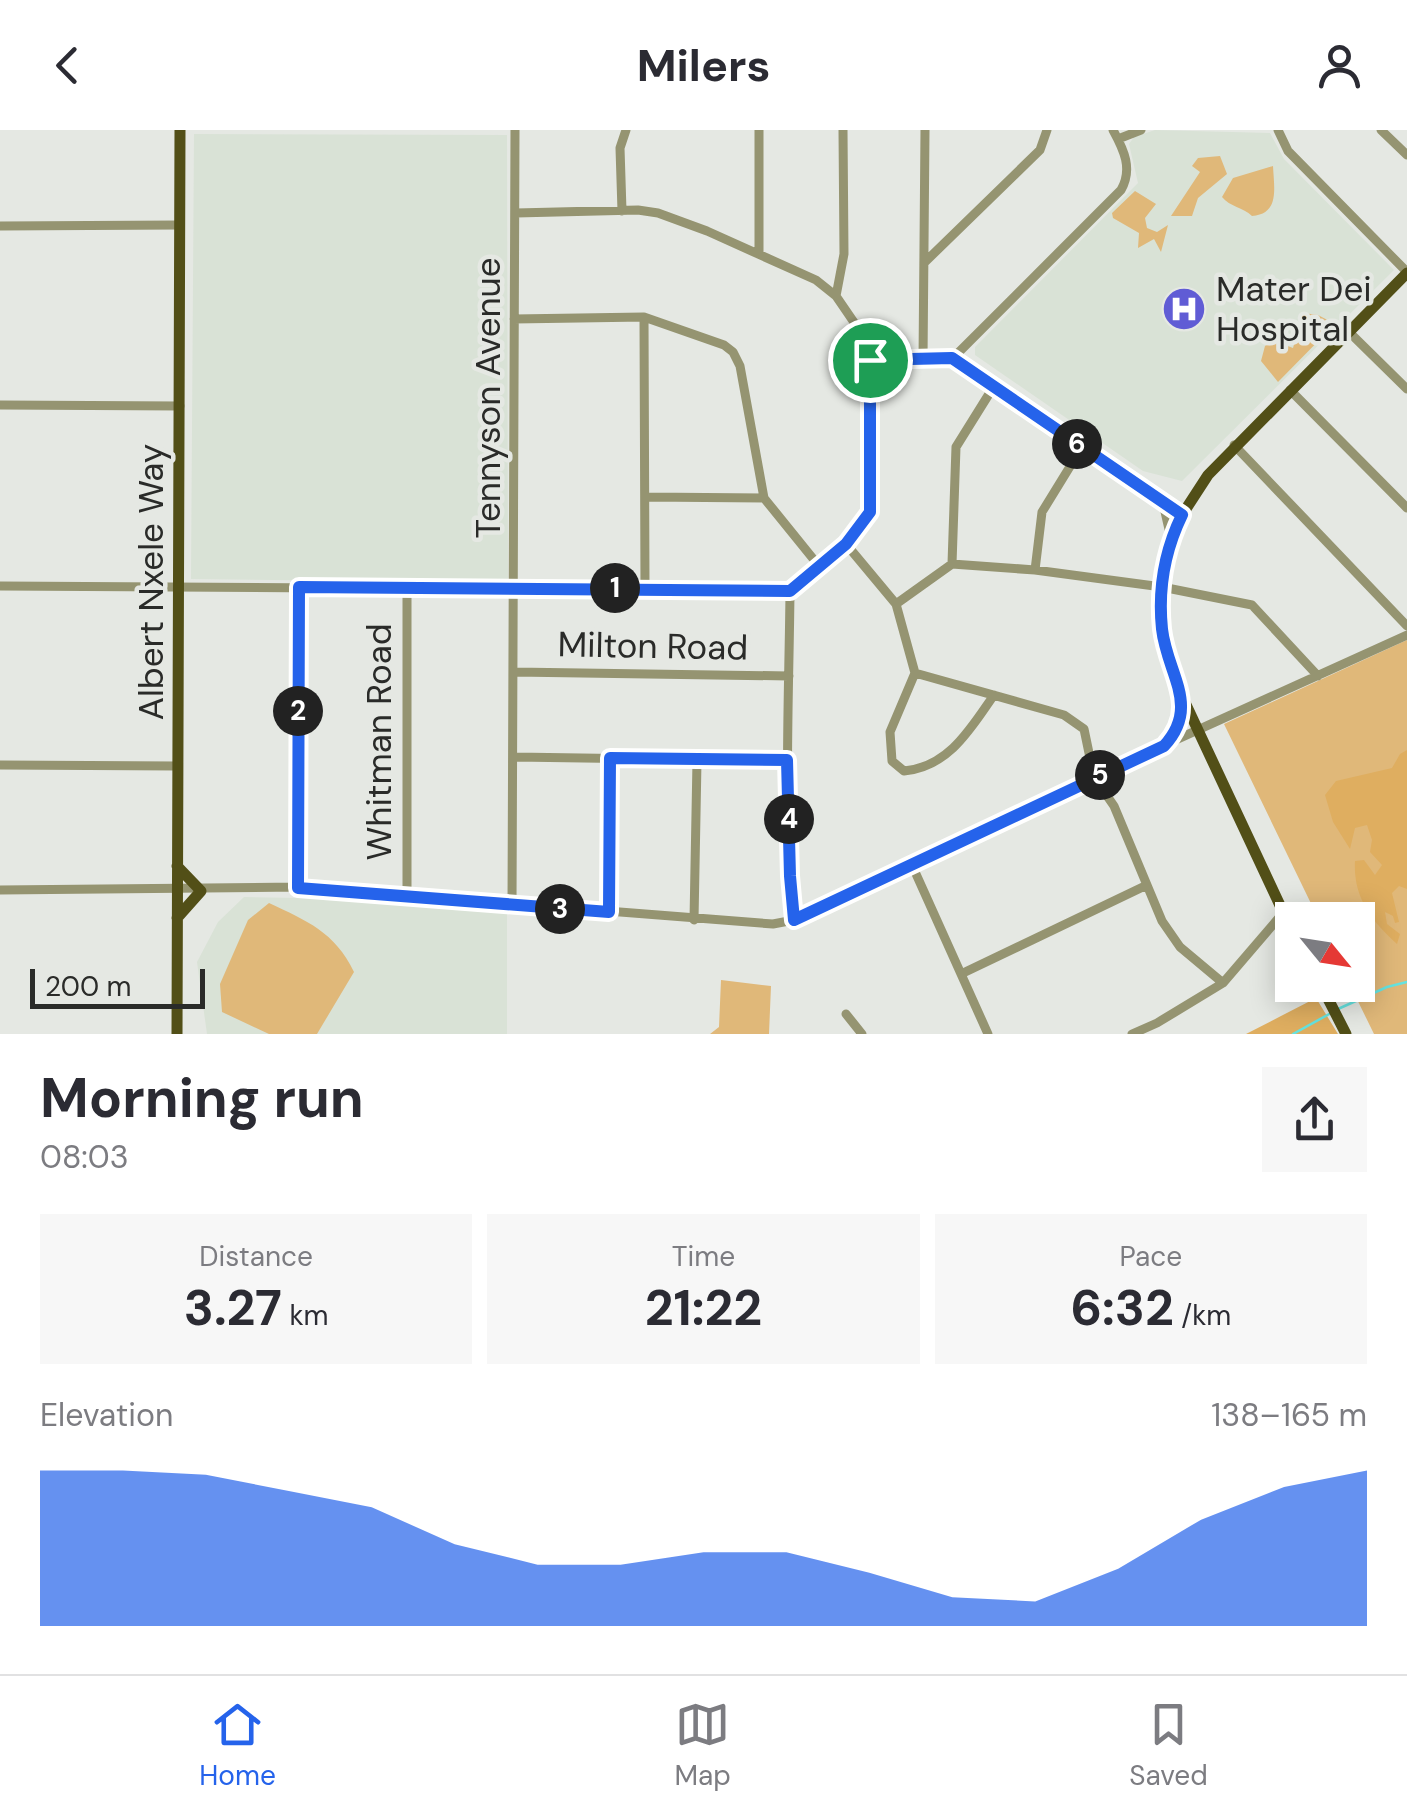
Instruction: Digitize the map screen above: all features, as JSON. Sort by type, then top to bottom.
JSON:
[{"type":"main road","name":"Albert Nxele Way","points":[[177,1034],[180,130]]},
{"type":"main road","points":[[1278,902],[1182,697],[1167,656],[1162,630],[1162,586],[1170,538],[1208,476],[1234,446],[1407,272]]},
{"type":"main road","points":[[1164,746],[1180,723],[1182,697]]},
{"type":"main road","points":[[177,866],[201,890],[177,918]]},
{"type":"main road","points":[[1330,1002],[1344,1030]]},
{"type":"street","name":"Tennyson Avenue","points":[[512,906],[515,130]]},
{"type":"street","points":[[622,210],[620,148],[626,130]]},
{"type":"street","points":[[758,254],[760,130]]},
{"type":"street","points":[[836,296],[844,254],[842,130]]},
{"type":"street","points":[[923,361],[925,130]]},
{"type":"street","points":[[925,262],[1040,150],[1046,130]]},
{"type":"street","points":[[870,360],[952,358],[1121,190],[1128,162],[1115,134],[1142,130]]},
{"type":"street","points":[[1278,130],[1288,151],[1407,272]]},
{"type":"street","points":[[1381,130],[1407,155]]},
{"type":"street","points":[[0,586],[790,591],[846,544],[870,512],[870,360],[862,334],[836,296],[816,280],[672,218],[638,210],[516,213]]},
{"type":"street","points":[[0,226],[179,225]]},
{"type":"street","points":[[514,318],[644,317],[711,338],[734,352],[740,366],[764,498],[819,566]]},
{"type":"street","points":[[644,317],[645,588]]},
{"type":"street","points":[[1349,332],[1407,389]]},
{"type":"street","points":[[952,358],[1182,515]]},
{"type":"street","points":[[952,564],[956,447],[994,386]]},
{"type":"street","points":[[1290,390],[1407,508]]},
{"type":"street","points":[[0,405],[180,406]]},
{"type":"street","points":[[1234,446],[1407,626]]},
{"type":"street","points":[[1035,570],[1042,512],[1082,447]]},
{"type":"street","points":[[646,498],[764,498]]},
{"type":"street","points":[[1164,503],[1170,538]]},
{"type":"street","points":[[846,544],[896,604],[916,673],[890,732],[892,761],[904,771],[913,770],[952,750],[994,695]]},
{"type":"street","points":[[896,604],[952,564],[1162,586],[1252,605],[1318,676]]},
{"type":"street","points":[[298,888],[299,587]]},
{"type":"street","name":"Whitman Road","points":[[407,587],[407,896]]},
{"type":"street","points":[[790,591],[787,760],[794,920]]},
{"type":"street","points":[[0,890],[298,888],[758,925],[794,920],[1407,634]]},
{"type":"street","name":"Milton Road","points":[[515,672],[789,676]]},
{"type":"street","points":[[916,673],[1064,715],[1079,723],[1084,729],[1094,778],[1108,794],[1162,921],[1180,946],[1223,982]]},
{"type":"street","points":[[514,757],[787,760]]},
{"type":"street","points":[[609,912],[610,758]]},
{"type":"street","points":[[694,920],[696,761]]},
{"type":"street","points":[[0,765],[177,766]]},
{"type":"street","points":[[912,865],[988,1034]]},
{"type":"street","points":[[961,974],[1146,884]]},
{"type":"street","points":[[1132,1034],[1156,1024],[1223,982],[1275,922]]},
{"type":"street","points":[[846,1014],[862,1034]]},
{"type":"shaded area","name":"Mater Dei Hospital","points":[[1155,130],[1270,133],[1284,159],[1394,270],[1182,481],[1143,471],[975,355],[975,347],[1138,183],[1129,144],[1134,137]]},
{"type":"shaded area","points":[[194,134],[507,135],[508,583],[191,579]]},
{"type":"shaded area","points":[[1220,156],[1227,174],[1198,198],[1192,216],[1171,216],[1200,172],[1192,166],[1198,158]]},
{"type":"shaded area","points":[[1273,166],[1273,198],[1261,214],[1252,216],[1222,197],[1233,178]]},
{"type":"shaded area","points":[[1135,191],[1156,204],[1145,218],[1147,228],[1157,232],[1168,225],[1161,252],[1154,239],[1138,248],[1139,233],[1113,218],[1112,213]]},
{"type":"shaded area","points":[[1303,313],[1335,324],[1278,382],[1261,361],[1265,346],[1274,341],[1293,348]]},
{"type":"shaded area","points":[[1407,640],[1407,1034],[1374,1034],[1358,1002],[1375,1002],[1375,902],[1310,902],[1224,724]]},
{"type":"shaded area","points":[[1407,750],[1407,889],[1399,886],[1392,893],[1399,922],[1395,923],[1393,916],[1385,912],[1387,924],[1400,934],[1397,944],[1375,921],[1375,902],[1364,902],[1357,886],[1355,861],[1364,860],[1375,875],[1382,865],[1370,852],[1372,840],[1367,825],[1355,828],[1350,849],[1333,822],[1325,795],[1336,781],[1392,768]]},
{"type":"shaded area","points":[[244,897],[359,899],[507,912],[507,1034],[207,1034],[197,962],[218,922]]},
{"type":"shaded area","points":[[269,903],[329,937],[354,972],[317,1034],[269,1034],[222,1012],[220,984],[248,920]]},
{"type":"shaded area","points":[[721,980],[771,986],[769,1034],[710,1034],[719,1027]]},
{"type":"shaded area","points":[[1308,1002],[1318,1002],[1338,1034],[1246,1034]]},
{"type":"waterway","points":[[1338,1009],[1407,982]]},
{"type":"waterway","points":[[1293,1034],[1331,1013]]},
{"type":"place","name":"Mater Dei Hospital","points":[[1184,309]]},
{"type":"route","points":[[952,358],[1182,515],[1170,538],[1161,605],[1162,630],[1182,697],[1182,715],[1178,730],[1164,746],[794,920],[787,760],[610,758],[609,912],[298,888],[299,587],[790,591],[846,544],[870,512],[870,360],[952,358]]}]
